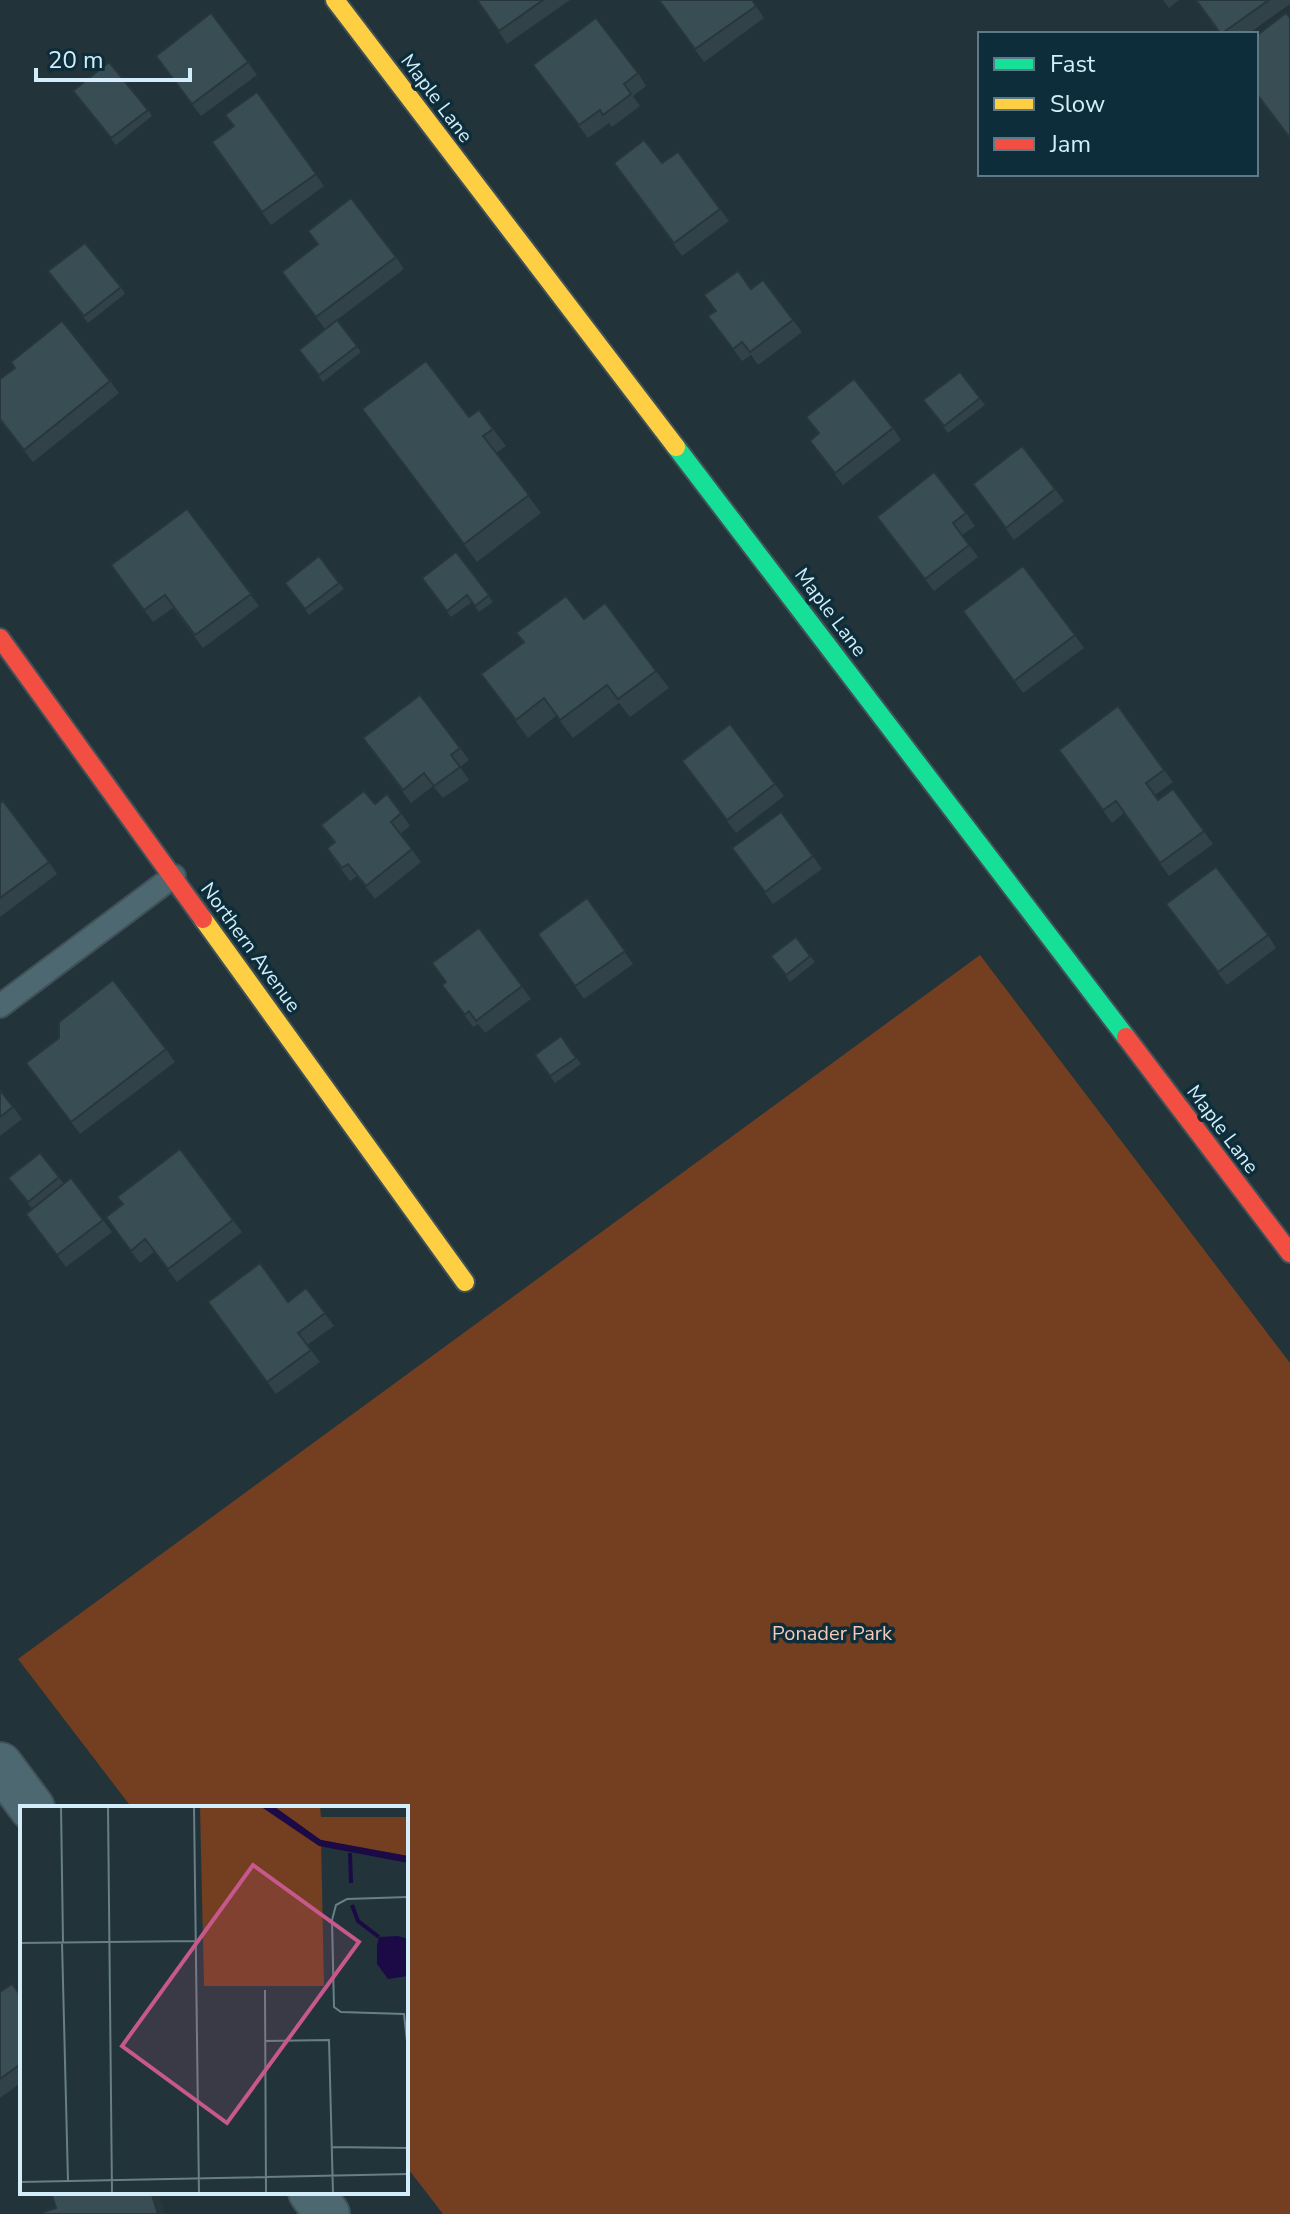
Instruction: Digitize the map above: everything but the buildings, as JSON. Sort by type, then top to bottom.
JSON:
[{"type":"street","name":"Maple Lane","points":[[335,0],[1290,1253]]},
{"type":"street","name":"Northern Avenue","points":[[0,638],[465,1282]]},
{"type":"street","points":[[0,1765],[31,1806]]},
{"type":"street","points":[[312,2194],[327,2214]]},
{"type":"lane","points":[[0,1006],[174,876]]},
{"type":"green space","name":"Ponader Park","points":[[980,955],[1290,1363],[1290,2214],[443,2214],[408,2169],[408,1806],[130,1806],[18,1659]]},
{"type":"traffic: fast","points":[[676,447],[1126,1037]]},
{"type":"traffic: slow","points":[[335,0],[676,447]]},
{"type":"traffic: slow","points":[[203,919],[465,1282]]},
{"type":"traffic: jam","points":[[0,638],[203,919]]},
{"type":"traffic: jam","points":[[1126,1037],[1290,1253]]}]
